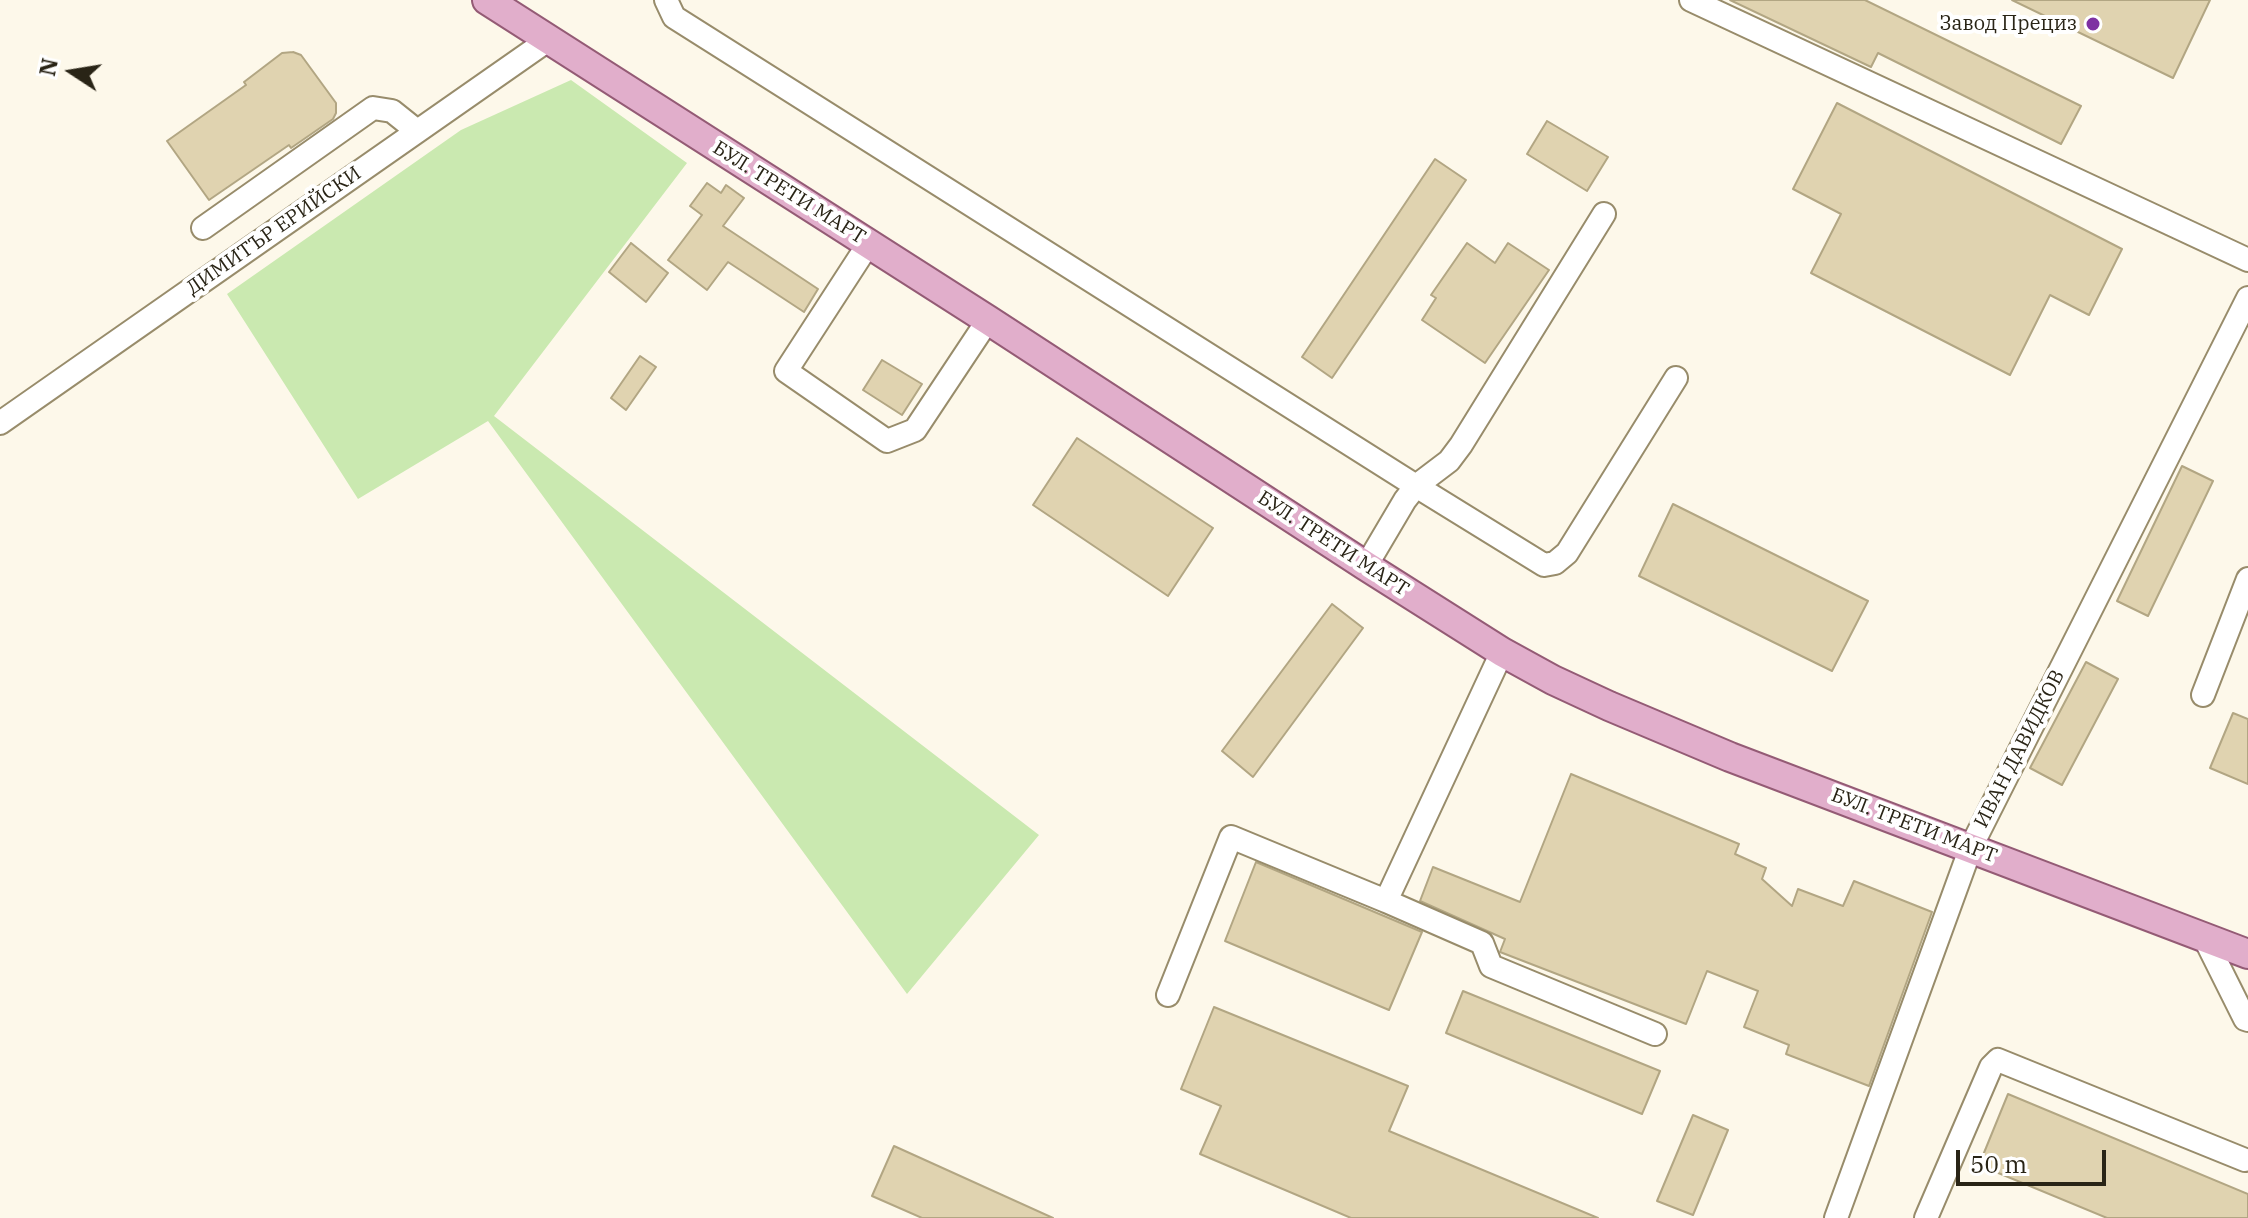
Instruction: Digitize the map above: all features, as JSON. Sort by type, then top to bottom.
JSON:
[{"type":"main road","name":"БУЛ. ТРЕТИ МАРТ","points":[[489,1],[1366,566],[1502,652],[1553,680],[1730,757],[2248,954]]},
{"type":"street","points":[[666,0],[674,17],[1544,565],[1555,563],[1567,553],[1676,378]]},
{"type":"street","points":[[1691,0],[2248,260]]},
{"type":"street","name":"ДИМИТЪР ЕРИЙСКИ","points":[[0,423],[548,40]]},
{"type":"street","points":[[203,228],[373,108],[392,111],[417,131]]},
{"type":"street","points":[[1366,566],[1405,500],[1416,486],[1449,461],[1461,445],[1604,214]]},
{"type":"street","points":[[869,243],[786,371],[887,441],[915,430],[988,320]]},
{"type":"street","name":"ИВАН ДАВИДКОВ","points":[[1836,1218],[1971,847],[2248,298]]},
{"type":"street","points":[[2203,695],[2242,615],[2248,579]]},
{"type":"street","points":[[1386,901],[1502,652]]},
{"type":"street","points":[[1168,995],[1231,837],[1482,943],[1491,966],[1655,1034]]},
{"type":"street","points":[[2204,937],[2248,1020]]},
{"type":"street","points":[[1926,1218],[1991,1067],[1998,1060],[2245,1160]]},
{"type":"green space","points":[[571,80],[687,163],[494,416],[1039,835],[907,994],[488,421],[358,499],[227,294],[461,130]]},
{"type":"building","points":[[1730,0],[1865,0],[2081,106],[2061,144],[1878,53],[1871,67]]},
{"type":"building","points":[[2012,0],[2210,0],[2173,78]]},
{"type":"building","points":[[282,53],[301,55],[336,103],[333,119],[209,200],[167,141],[246,85],[244,82]]},
{"type":"building","points":[[1837,103],[2122,249],[2089,315],[2050,295],[2010,375],[1811,273],[1841,214],[1793,189]]},
{"type":"building","points":[[1547,121],[1608,157],[1587,191],[1527,154]]},
{"type":"building","points":[[1435,159],[1466,180],[1332,378],[1302,357]]},
{"type":"building","points":[[707,183],[721,193],[726,185],[744,198],[723,226],[818,289],[804,312],[728,262],[707,290],[668,260],[702,215],[690,206]]},
{"type":"building","points":[[631,243],[668,273],[646,302],[609,272]]},
{"type":"building","points":[[1467,243],[1495,263],[1508,243],[1549,270],[1485,363],[1422,320],[1436,298],[1431,295]]},
{"type":"building","points":[[640,356],[656,367],[626,410],[611,398]]},
{"type":"building","points":[[882,360],[922,384],[902,415],[863,390]]},
{"type":"building","points":[[1077,438],[1213,528],[1168,596],[1033,505]]},
{"type":"building","points":[[2182,466],[2213,481],[2148,616],[2117,601]]},
{"type":"building","points":[[1673,504],[1868,601],[1832,671],[1639,576]]},
{"type":"building","points":[[1332,604],[1363,628],[1253,777],[1222,751]]},
{"type":"building","points":[[2086,662],[2118,679],[2062,785],[2030,768]]},
{"type":"building","points":[[2233,713],[2248,719],[2248,784],[2210,768]]},
{"type":"building","points":[[1571,774],[1739,844],[1735,854],[1766,868],[1762,879],[1792,906],[1798,889],[1843,906],[1854,881],[1932,912],[1869,1086],[1786,1054],[1789,1045],[1744,1027],[1758,991],[1707,971],[1686,1024],[1500,952],[1505,939],[1420,901],[1433,867],[1520,902]]},
{"type":"building","points":[[1256,862],[1422,932],[1389,1010],[1225,941]]},
{"type":"building","points":[[1463,991],[1660,1071],[1642,1114],[1446,1033]]},
{"type":"building","points":[[1214,1007],[1408,1086],[1389,1131],[1598,1218],[1351,1218],[1200,1154],[1221,1106],[1181,1089]]},
{"type":"building","points":[[2008,1094],[2248,1194],[2248,1218],[2107,1218],[1979,1165]]},
{"type":"building","points":[[1693,1115],[1728,1130],[1693,1215],[1657,1201]]},
{"type":"building","points":[[894,1146],[1053,1218],[922,1218],[872,1196]]},
{"type":"place","name":"Завод Прециз","points":[[2093,24]]}]
